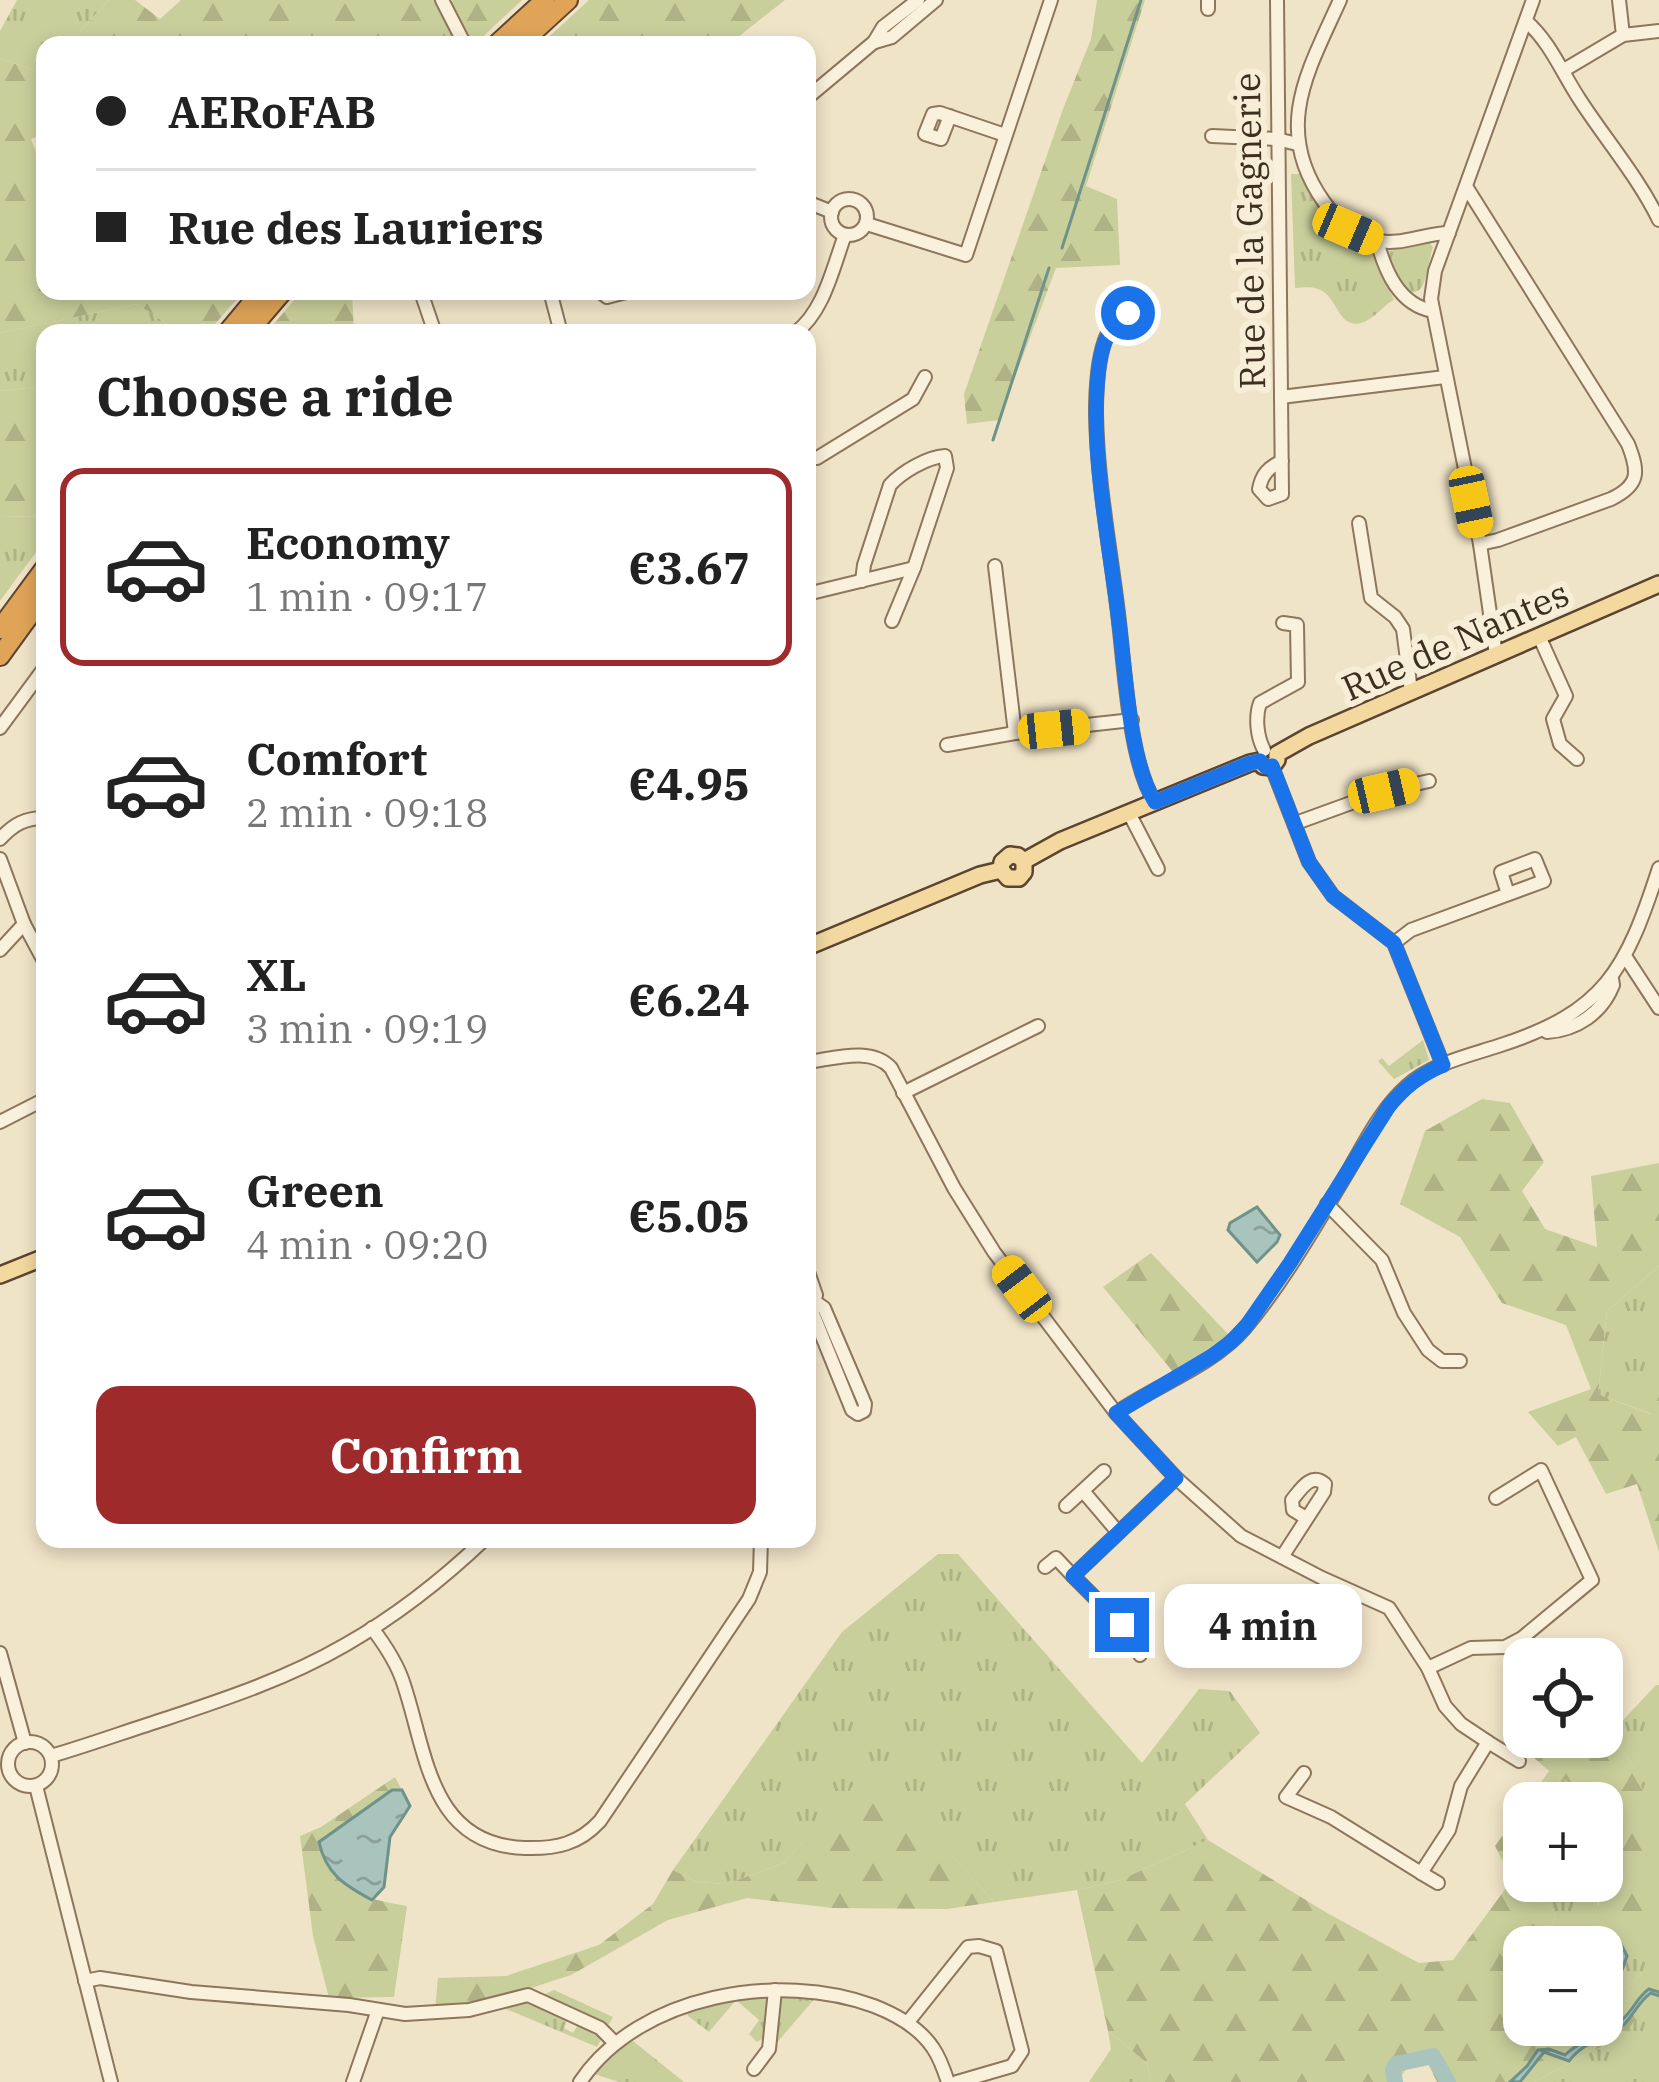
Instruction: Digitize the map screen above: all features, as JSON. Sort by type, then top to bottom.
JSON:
[{"type":"highway","points":[[506,36],[545,0]]},
{"type":"highway","points":[[529,36],[568,0]]},
{"type":"highway","points":[[234,324],[254,300]]},
{"type":"highway","points":[[255,324],[275,300]]},
{"type":"highway","points":[[0,629],[36,580]]},
{"type":"highway","points":[[0,656],[36,606]]},
{"type":"main road","name":"Rue de Nantes","points":[[816,943],[980,875],[1001,870],[1008,878],[1019,878],[1024,861],[1060,841],[1268,758],[1659,584]]},
{"type":"main road","points":[[6,1272],[36,1260]]},
{"type":"street","points":[[442,0],[460,36]]},
{"type":"street","points":[[816,90],[918,0]]},
{"type":"street","points":[[874,42],[892,37],[937,0]]},
{"type":"street","points":[[867,224],[966,254],[1051,0]]},
{"type":"street","name":"Rue de la Gagnerie","points":[[1277,0],[1282,461]]},
{"type":"street","points":[[1340,0],[1304,82],[1297,114],[1298,144],[1310,182],[1348,229],[1377,241],[1449,233]]},
{"type":"street","points":[[1496,655],[1480,544],[1431,299],[1435,271],[1533,0]]},
{"type":"street","points":[[1619,0],[1623,35]]},
{"type":"street","points":[[1526,21],[1655,201],[1659,220]]},
{"type":"street","points":[[1564,70],[1623,35],[1659,31]]},
{"type":"street","points":[[1277,75],[1304,82]]},
{"type":"street","points":[[950,116],[1005,135]]},
{"type":"street","points":[[1211,136],[1298,144]]},
{"type":"street","points":[[1467,188],[1628,444],[1636,471],[1627,492],[1611,500],[1480,544]]},
{"type":"street","points":[[844,200],[855,200],[867,212],[867,224],[860,232],[845,236],[835,229],[832,212],[844,200]]},
{"type":"street","points":[[816,206],[832,212]]},
{"type":"street","points":[[806,324],[822,299],[845,236]]},
{"type":"street","points":[[1377,241],[1395,287],[1419,308],[1433,310]]},
{"type":"street","points":[[1128,313],[1105,337],[1096,413],[1132,721],[1143,779],[1155,802]]},
{"type":"street","points":[[816,458],[913,399],[925,377]]},
{"type":"street","points":[[1281,397],[1445,377]]},
{"type":"street","points":[[862,580],[893,480],[944,456],[947,468],[892,621]]},
{"type":"street","points":[[1359,523],[1372,598],[1403,629],[1412,691]]},
{"type":"street","points":[[995,566],[1016,733]]},
{"type":"street","points":[[816,592],[914,568]]},
{"type":"street","points":[[1283,623],[1297,625],[1298,682],[1260,703],[1260,741],[1309,862],[1333,896],[1394,943],[1443,1065]]},
{"type":"street","points":[[1539,636],[1566,696],[1552,719],[1560,745],[1577,759]]},
{"type":"street","points":[[0,728],[36,679]]},
{"type":"street","points":[[947,745],[1132,721]]},
{"type":"street","points":[[1296,823],[1384,791],[1429,781]]},
{"type":"street","points":[[1130,813],[1158,869]]},
{"type":"street","points":[[0,839],[16,824],[36,818]]},
{"type":"street","points":[[0,859],[36,945]]},
{"type":"street","points":[[1116,1413],[1231,1342],[1264,1302],[1405,1087],[1443,1065],[1542,1030],[1582,1006],[1611,978],[1635,939],[1659,868]]},
{"type":"street","points":[[1394,943],[1411,930],[1508,893]]},
{"type":"street","points":[[0,950],[25,924]]},
{"type":"street","points":[[1625,956],[1659,1008]]},
{"type":"street","points":[[904,1093],[1039,1026]]},
{"type":"street","points":[[816,1061],[871,1055],[883,1059],[994,1252],[1116,1413],[1176,1478],[1241,1536],[1389,1608],[1445,1706],[1461,1724],[1519,1761]]},
{"type":"street","points":[[0,1122],[36,1104]]},
{"type":"street","points":[[1328,1204],[1382,1260],[1404,1313],[1428,1350],[1442,1361],[1460,1361]]},
{"type":"street","points":[[816,1303],[824,1308],[865,1404],[858,1414],[852,1410],[816,1315]]},
{"type":"street","points":[[1428,1669],[1471,1648],[1505,1647],[1522,1638],[1592,1580],[1541,1470],[1496,1498]]},
{"type":"street","points":[[1066,1506],[1104,1471]]},
{"type":"street","points":[[1073,1576],[1176,1478]]},
{"type":"street","points":[[1083,1491],[1118,1532]]},
{"type":"street","points":[[1282,1557],[1306,1518]]},
{"type":"street","points":[[51,1756],[269,1683],[346,1645],[476,1548]]},
{"type":"street","points":[[372,1628],[398,1669],[429,1776],[452,1816],[475,1834],[503,1846],[566,1845],[600,1821],[749,1599],[760,1572],[760,1548]]},
{"type":"street","points":[[1045,1567],[1056,1558],[1138,1641],[1140,1655]]},
{"type":"street","points":[[0,1653],[25,1743]]},
{"type":"street","points":[[1421,1873],[1449,1830],[1461,1786],[1488,1742]]},
{"type":"street","points":[[25,1743],[37,1743],[51,1756],[48,1778],[36,1786],[22,1785],[4,1772],[9,1756],[25,1743]]},
{"type":"street","points":[[1304,1773],[1286,1797],[1331,1817],[1438,1883]]},
{"type":"street","points":[[36,1786],[111,2082]]},
{"type":"street","points":[[908,2022],[968,1947],[996,1951],[1022,2051],[1012,2066],[957,2082]]},
{"type":"street","points":[[85,1981],[100,1978],[405,2014],[469,2010],[528,1995],[600,2028],[615,2043]]},
{"type":"street","points":[[754,2069],[770,2049],[775,1990]]},
{"type":"street","points":[[580,2082],[615,2043],[683,2007],[730,1994],[775,1990],[851,1998],[908,2022],[931,2045],[948,2082]]},
{"type":"street","points":[[353,2082],[378,2010]]},
{"type":"green space","points":[[17,0],[109,0],[75,36],[36,36],[36,70],[0,59],[0,31]]},
{"type":"green space","points":[[109,0],[135,0],[160,19],[181,0],[434,0],[439,8],[453,0],[522,0],[484,36],[75,36]]},
{"type":"green space","points":[[589,0],[785,0],[739,36],[550,36]]},
{"type":"green space","points":[[1097,0],[1145,0],[1086,186],[1117,199],[1120,265],[1056,268],[999,420],[967,424],[964,394],[1091,39]]},
{"type":"green space","points":[[0,59],[36,70],[36,137],[31,139],[36,152],[36,300],[236,300],[215,324],[167,324],[137,304],[0,333]]},
{"type":"green space","points":[[1291,174],[1301,174],[1342,233],[1369,247],[1394,300],[1366,321],[1348,322],[1322,291],[1295,288]]},
{"type":"green space","points":[[1428,241],[1433,247],[1422,287],[1410,292],[1395,273],[1388,251]]},
{"type":"green space","points":[[294,300],[352,300],[354,324],[274,324]]},
{"type":"green space","points":[[137,304],[167,324],[43,324]]},
{"type":"green space","points":[[36,325],[36,387],[0,391],[0,333]]},
{"type":"green space","points":[[36,387],[36,517],[0,516],[0,391]]},
{"type":"green space","points":[[0,516],[36,517],[36,552],[0,601]]},
{"type":"green space","points":[[1423,1040],[1429,1060],[1394,1079],[1378,1061],[1382,1058],[1389,1066]]},
{"type":"green space","points":[[1482,1099],[1510,1103],[1544,1162],[1522,1191],[1545,1229],[1597,1247],[1591,1176],[1659,1163],[1659,1266],[1607,1311],[1598,1394],[1650,1414],[1659,1396],[1659,1552],[1637,1484],[1606,1494],[1576,1437],[1558,1446],[1528,1412],[1591,1389],[1566,1325],[1502,1303],[1460,1237],[1400,1204],[1425,1131]]},
{"type":"green space","points":[[1151,1253],[1228,1334],[1173,1372],[1103,1287]]},
{"type":"green space","points":[[1659,1266],[1659,1396],[1651,1414],[1598,1394],[1607,1311]]},
{"type":"green space","points":[[938,1554],[958,1554],[1142,1763],[1199,1689],[1230,1691],[1260,1733],[1185,1804],[1208,1840],[1120,1880],[994,1902],[871,1767],[784,1863],[727,1884],[697,1882],[673,1870],[842,1632]]},
{"type":"green space","points":[[1659,1685],[1659,2082],[1534,2082],[1598,2046],[1623,2046],[1623,2023],[1646,2003],[1641,1974],[1623,1991],[1623,1926],[1552,1926],[1556,1917],[1548,1902],[1598,1902],[1598,1907],[1599,1902],[1623,1902],[1623,1810],[1634,1767],[1623,1752],[1623,1720]]},
{"type":"green space","points":[[1623,1752],[1634,1767],[1655,1824],[1645,1923],[1611,1924],[1599,1902],[1623,1902],[1623,1782],[1568,1782],[1534,1758],[1623,1758]]},
{"type":"green space","points":[[871,1766],[994,1902],[947,1909],[833,1908],[747,1898],[668,1920],[571,1975],[503,1997],[435,2010],[438,1978],[506,1976],[599,1945],[653,1904],[673,1870],[697,1882],[727,1884],[784,1863]]},
{"type":"green space","points":[[1549,1771],[1568,1782],[1541,1782]]},
{"type":"green space","points":[[395,1777],[402,1790],[391,1790],[319,1842],[352,1889],[407,1906],[394,1997],[329,1998],[313,1936],[300,1836]]},
{"type":"green space","points":[[1503,1835],[1503,1862],[1495,1846]]},
{"type":"green space","points":[[1208,1840],[1419,1963],[1453,1960],[1503,1892],[1503,1902],[1548,1902],[1556,1917],[1552,1926],[1503,1926],[1503,2046],[1602,2046],[1534,2082],[1437,2082],[1427,2062],[1409,2065],[1402,2082],[1151,2082],[1147,2063],[1108,2031],[1077,1890],[1120,1880]]},
{"type":"green space","points":[[1642,1973],[1646,2003],[1625,2034],[1623,1991]]},
{"type":"green space","points":[[554,1990],[613,2017],[608,2026],[541,1996]]},
{"type":"green space","points":[[770,1994],[767,2044],[749,2034],[759,2020],[736,2000],[709,2032],[687,2012],[719,2001]]},
{"type":"green space","points":[[777,1995],[817,1996],[774,2046]]},
{"type":"green space","points":[[525,2000],[568,2018],[564,2028],[573,2033],[579,2023],[604,2034],[597,2047],[506,2009]]},
{"type":"green space","points":[[1108,2031],[1147,2063],[1151,2082],[1089,2082],[1111,2049]]},
{"type":"green space","points":[[633,2041],[684,2082],[619,2082],[594,2074],[614,2052]]},
{"type":"water","points":[[1257,1207],[1280,1235],[1257,1262],[1228,1230],[1230,1223]]},
{"type":"water","points":[[1319,1600],[1351,1617],[1343,1631],[1326,1643],[1312,1617],[1311,1607]]},
{"type":"water","points":[[392,1790],[402,1790],[410,1806],[390,1837],[384,1887],[372,1900],[338,1877],[319,1842]]},
{"type":"water","points":[[1649,1989],[1659,1992],[1659,1996],[1651,1993],[1646,1997],[1623,2025],[1623,2019]]},
{"type":"water","points":[[1587,2046],[1569,2061],[1544,2052],[1520,2082],[1510,2082],[1538,2050],[1565,2055]]},
{"type":"waterway","points":[[1062,248],[1141,0]]},
{"type":"waterway","points":[[993,440],[1049,268]]},
{"type":"waterway","points":[[1395,2082],[1396,2064],[1433,2056],[1448,2082]]},
{"type":"route","points":[[1122,1625],[1073,1576],[1176,1478],[1116,1413],[1212,1356],[1247,1325],[1389,1106],[1405,1087],[1443,1065],[1394,943],[1333,896],[1309,862],[1272,766],[1250,763],[1155,802],[1147,790],[1132,721],[1096,413],[1105,337],[1128,313]]}]
